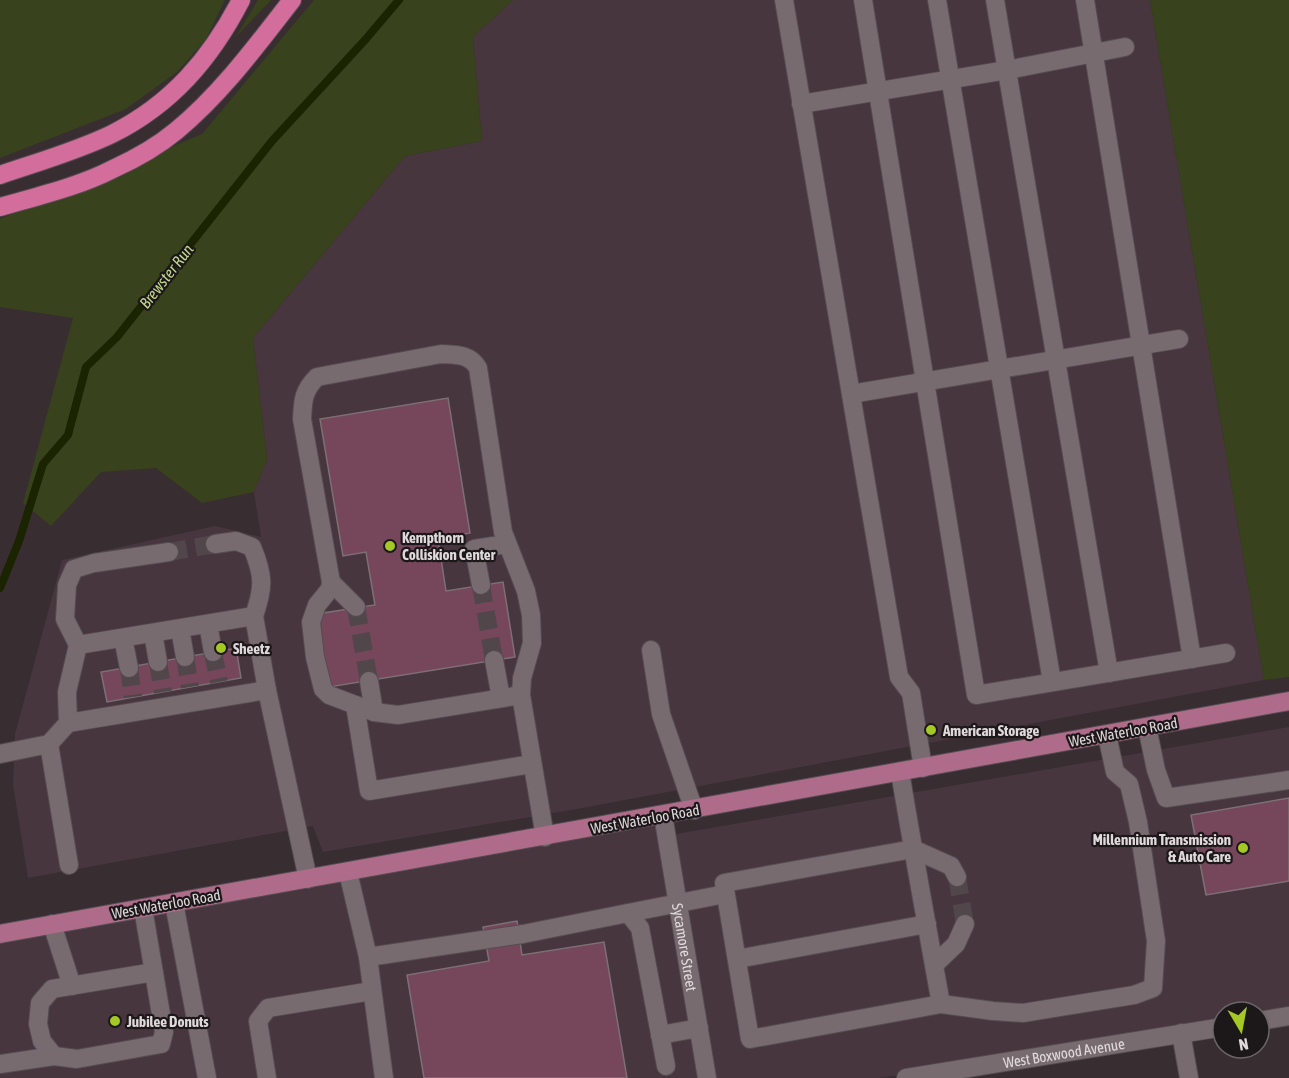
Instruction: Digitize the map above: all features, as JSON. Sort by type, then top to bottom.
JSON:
[{"type":"highway","points":[[0,175],[112,134],[145,115],[176,90],[207,58],[241,0]]},
{"type":"highway","points":[[0,207],[104,174],[175,132],[203,107],[234,73],[292,0]]},
{"type":"main road","name":"West Waterloo Road","points":[[0,934],[1289,702]]},
{"type":"street","points":[[784,0],[899,677],[911,693],[923,768]]},
{"type":"street","points":[[863,0],[976,695],[1226,653]]},
{"type":"street","points":[[937,0],[1052,682]]},
{"type":"street","points":[[995,0],[1109,673]]},
{"type":"street","points":[[1085,0],[1192,659]]},
{"type":"street","points":[[801,104],[1007,70],[1125,47]]},
{"type":"street","points":[[851,394],[1179,339]]},
{"type":"street","points":[[521,695],[398,715],[374,712],[329,695],[323,689],[315,657],[311,622],[313,613],[330,589],[331,582],[302,419],[307,387],[317,377],[441,354],[462,355],[474,361],[478,368],[503,532],[526,591],[531,615],[532,643],[522,678],[521,695],[544,837]]},
{"type":"street","points":[[215,544],[236,541],[252,547],[261,569],[262,595],[254,616],[267,690],[308,879]]},
{"type":"street","points":[[481,585],[474,549],[507,544]]},
{"type":"street","points":[[68,723],[67,692],[78,645],[65,619],[67,585],[74,569],[94,563],[169,552]]},
{"type":"street","points":[[331,582],[356,607]]},
{"type":"street","points":[[78,645],[254,616]]},
{"type":"street","points":[[208,624],[213,652]]},
{"type":"street","points":[[180,629],[185,657]]},
{"type":"street","points":[[153,633],[158,662]]},
{"type":"street","points":[[123,638],[129,668]]},
{"type":"street","points":[[651,650],[661,714],[694,810]]},
{"type":"street","points":[[494,660],[501,698]]},
{"type":"street","points":[[369,681],[374,712]]},
{"type":"street","points":[[0,754],[49,744],[68,723],[135,704],[220,690],[267,690]]},
{"type":"street","points":[[355,705],[369,791],[532,764]]},
{"type":"street","points":[[1147,727],[1156,770],[1166,798],[1289,780]]},
{"type":"street","points":[[957,877],[951,866],[913,849],[724,883],[750,1039],[941,1004],[1023,1013],[1134,995],[1153,988],[1156,941],[1138,822],[1129,784],[1115,772],[1107,735]]},
{"type":"street","points":[[49,744],[69,865]]},
{"type":"street","points":[[900,772],[941,1004]]},
{"type":"street","name":"Sycamore Street","points":[[663,815],[707,1078]]},
{"type":"street","points":[[348,872],[368,957],[384,1078]]},
{"type":"street","points":[[368,957],[523,934],[726,894]]},
{"type":"street","points":[[174,903],[207,1078]]},
{"type":"street","points":[[0,1064],[54,1056],[76,1059],[161,1044],[164,1032],[143,908]]},
{"type":"street","points":[[628,913],[640,928],[666,1066]]},
{"type":"street","points":[[52,924],[72,986]]},
{"type":"street","points":[[737,959],[927,924]]},
{"type":"street","points":[[934,965],[956,944],[965,924]]},
{"type":"street","points":[[54,1056],[42,1041],[38,1024],[40,1003],[52,989],[154,972]]},
{"type":"street","points":[[267,1078],[258,1021],[268,1008],[372,991]]},
{"type":"street","points":[[1271,1019],[1289,1016]]},
{"type":"street","points":[[660,1035],[699,1028]]},
{"type":"street","name":"West Boxwood Avenue","points":[[906,1078],[1211,1029]]},
{"type":"street","points":[[1181,1033],[1189,1078]]},
{"type":"shaded area","points":[[513,0],[1150,0],[1264,680],[577,809],[323,852],[313,826],[28,878],[13,785],[15,734],[62,560],[215,526],[261,537],[254,492],[267,459],[253,338],[405,156],[482,141],[473,37]]},
{"type":"shaded area","points":[[1289,727],[1289,1014],[1271,1013],[1271,1000],[1211,1000],[1211,1027],[879,1078],[716,1078],[676,834]]},
{"type":"shaded area","points":[[663,815],[707,1078],[0,1078],[0,934]]},
{"type":"green space","points":[[0,0],[225,0],[206,39],[177,72],[126,109],[0,158]]},
{"type":"green space","points":[[258,0],[271,0],[235,38]]},
{"type":"green space","points":[[314,0],[513,0],[473,37],[482,141],[405,156],[253,338],[267,459],[254,492],[202,503],[156,468],[101,472],[51,526],[23,503],[73,318],[0,307],[0,219],[202,134]]},
{"type":"green space","points":[[1150,0],[1289,0],[1289,677],[1264,680]]},
{"type":"building","name":"Kempthorn Colliskion Center","points":[[448,398],[470,533],[438,539],[446,591],[503,582],[515,657],[329,687],[317,614],[375,605],[366,552],[343,556],[320,419]]},
{"type":"building","points":[[236,648],[241,678],[107,702],[101,672]]},
{"type":"building","name":"Millennium Transmission & Auto Care","points":[[1289,798],[1289,881],[1206,895],[1191,815]]},
{"type":"building","points":[[517,921],[522,955],[604,942],[627,1078],[424,1078],[407,975],[489,961],[483,927]]},
{"type":"waterway","name":"Brewster Run","points":[[0,588],[19,541],[43,464],[68,435],[86,367],[117,337],[272,141],[399,0]]},
{"type":"tunnel","points":[[169,552],[215,544]]},
{"type":"tunnel","points":[[481,585],[494,660]]},
{"type":"tunnel","points":[[356,607],[369,681]]},
{"type":"tunnel","points":[[213,652],[219,682]]},
{"type":"tunnel","points":[[185,657],[190,687]]},
{"type":"tunnel","points":[[158,662],[163,692]]},
{"type":"tunnel","points":[[129,668],[133,697]]},
{"type":"tunnel","points":[[957,877],[965,924]]},
{"type":"place","name":"Kempthorn Colliskion Center","points":[[390,546]]},
{"type":"place","name":"Sheetz","points":[[221,648]]},
{"type":"place","name":"American Storage","points":[[931,730]]},
{"type":"place","name":"Millennium Transmission & Auto Care","points":[[1243,848]]},
{"type":"place","name":"Jubilee Donuts","points":[[115,1021]]}]
